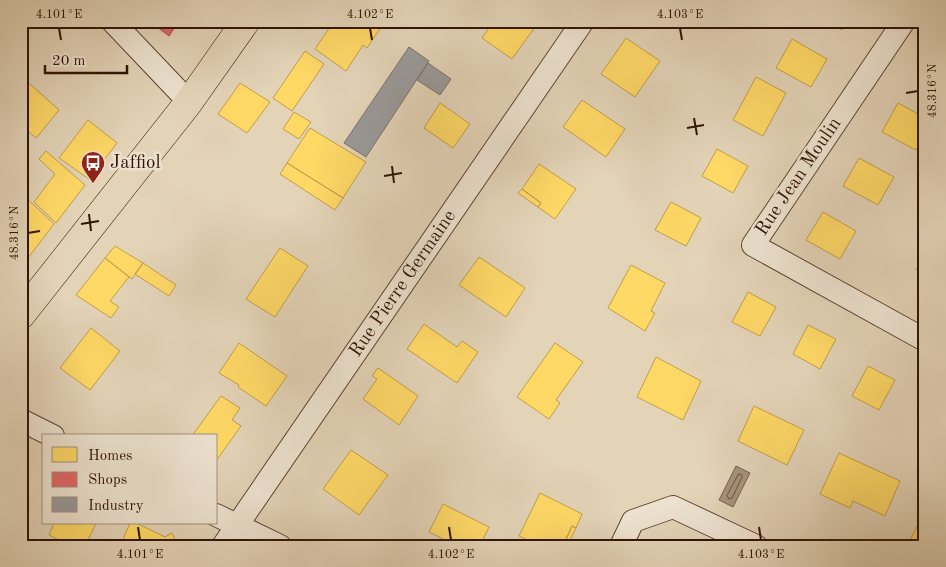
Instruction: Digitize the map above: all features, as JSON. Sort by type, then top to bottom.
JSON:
[{"type":"main road","points":[[21,315],[189,102],[246,21]]},
{"type":"street","points":[[112,21],[189,102]]},
{"type":"street","name":"Rue Pierre Germaine","points":[[223,546],[583,21]]},
{"type":"street","name":"Rue Jean Moulin","points":[[904,21],[754,245],[925,340]]},
{"type":"street","points":[[21,420],[49,434]]},
{"type":"street","points":[[621,546],[633,521],[673,507],[756,546]]},
{"type":"street","points":[[218,516],[280,546]]},
{"type":"water","points":[[736,466],[750,473],[733,507],[719,500]]},
{"type":"building: Homes","points":[[334,21],[385,21],[367,48],[363,45],[346,71],[315,49]]},
{"type":"building: Homes","points":[[494,21],[526,21],[535,27],[512,59],[482,38]]},
{"type":"building: Homes","points":[[827,21],[847,21],[842,30]]},
{"type":"building: Homes","points":[[626,38],[660,61],[635,97],[601,74]]},
{"type":"building: Homes","points":[[792,39],[827,59],[811,87],[776,68]]},
{"type":"building: Homes","points":[[305,51],[324,64],[292,111],[273,98]]},
{"type":"building: Homes","points":[[925,67],[925,79],[920,76]]},
{"type":"building: Homes","points":[[21,76],[59,110],[36,138],[21,125]]},
{"type":"building: Homes","points":[[756,77],[786,93],[763,136],[733,120]]},
{"type":"building: Homes","points":[[240,83],[270,102],[247,133],[218,114]]},
{"type":"building: Homes","points":[[582,100],[625,129],[606,157],[563,127]]},
{"type":"building: Homes","points":[[440,103],[470,124],[453,148],[424,128]]},
{"type":"building: Homes","points":[[898,103],[925,118],[925,134],[916,150],[882,132]]},
{"type":"building: Homes","points":[[294,112],[311,122],[299,139],[283,129]]},
{"type":"building: Homes","points":[[88,120],[117,143],[89,179],[59,158]]},
{"type":"building: Homes","points":[[310,128],[366,162],[343,198],[287,163]]},
{"type":"building: Homes","points":[[717,149],[748,166],[733,193],[702,176]]},
{"type":"building: Homes","points":[[46,151],[85,185],[56,223],[34,202],[55,174],[39,159]]},
{"type":"building: Homes","points":[[859,158],[894,177],[878,205],[843,186]]},
{"type":"building: Homes","points":[[287,163],[343,198],[335,210],[280,174]]},
{"type":"building: Homes","points":[[539,164],[576,189],[555,219],[538,207],[541,203],[522,189]]},
{"type":"building: Homes","points":[[522,189],[541,203],[538,207],[518,193]]},
{"type":"building: Homes","points":[[21,193],[54,224],[21,267]]},
{"type":"building: Homes","points":[[671,202],[701,218],[686,246],[655,230]]},
{"type":"building: Homes","points":[[823,212],[856,231],[840,259],[806,240]]},
{"type":"building: Homes","points":[[115,246],[143,263],[132,279],[105,258]]},
{"type":"building: Homes","points":[[280,248],[308,266],[275,317],[246,299]]},
{"type":"building: Homes","points":[[925,254],[925,274],[916,270]]},
{"type":"building: Homes","points":[[479,257],[525,288],[506,317],[459,285]]},
{"type":"building: Homes","points":[[105,258],[129,277],[110,301],[119,307],[111,318],[76,295]]},
{"type":"building: Homes","points":[[143,263],[176,285],[169,296],[135,274]]},
{"type":"building: Homes","points":[[631,265],[665,283],[651,311],[655,313],[645,331],[608,308]]},
{"type":"building: Homes","points":[[748,292],[776,307],[760,336],[732,322]]},
{"type":"building: Homes","points":[[424,324],[457,347],[462,341],[478,352],[457,383],[407,349]]},
{"type":"building: Homes","points":[[808,325],[836,339],[820,369],[793,354]]},
{"type":"building: Homes","points":[[91,328],[120,351],[90,390],[60,368]]},
{"type":"building: Homes","points":[[239,343],[287,376],[266,406],[238,387],[239,385],[219,373]]},
{"type":"building: Homes","points":[[555,343],[583,362],[556,400],[560,403],[549,419],[517,397]]},
{"type":"building: Homes","points":[[656,357],[701,381],[683,420],[637,397]]},
{"type":"building: Homes","points":[[868,366],[895,380],[879,410],[852,396]]},
{"type":"building: Homes","points":[[378,368],[418,396],[399,425],[363,399],[377,379],[372,376]]},
{"type":"building: Homes","points":[[221,396],[240,408],[232,420],[241,426],[218,458],[218,434],[193,434]]},
{"type":"building: Homes","points":[[754,406],[804,430],[787,465],[738,441]]},
{"type":"building: Homes","points":[[925,419],[925,435],[918,432]]},
{"type":"building: Homes","points":[[351,450],[388,475],[359,515],[323,489]]},
{"type":"building: Homes","points":[[839,453],[900,481],[885,516],[853,501],[850,508],[820,494]]},
{"type":"building: Homes","points":[[540,493],[582,514],[576,528],[572,526],[563,546],[540,546],[519,536]]},
{"type":"building: Homes","points":[[443,504],[489,527],[480,546],[440,546],[443,539],[429,532]]},
{"type":"building: Homes","points":[[925,511],[925,546],[916,546],[909,542]]},
{"type":"building: Homes","points":[[21,522],[28,528],[21,544]]},
{"type":"building: Homes","points":[[54,524],[96,524],[85,546],[71,546],[49,535]]},
{"type":"building: Homes","points":[[130,524],[138,524],[165,537],[172,533],[177,545],[120,546]]},
{"type":"building: Homes","points":[[572,526],[576,528],[567,546],[563,546]]},
{"type":"building: Shops","points":[[149,21],[179,21],[169,36]]},
{"type":"building: Industry","points":[[409,47],[429,61],[366,157],[344,143]]},
{"type":"building: Industry","points":[[428,63],[451,79],[440,95],[417,80]]},
{"type":"place","name":"Jaffiol","points":[[93,184]]}]
